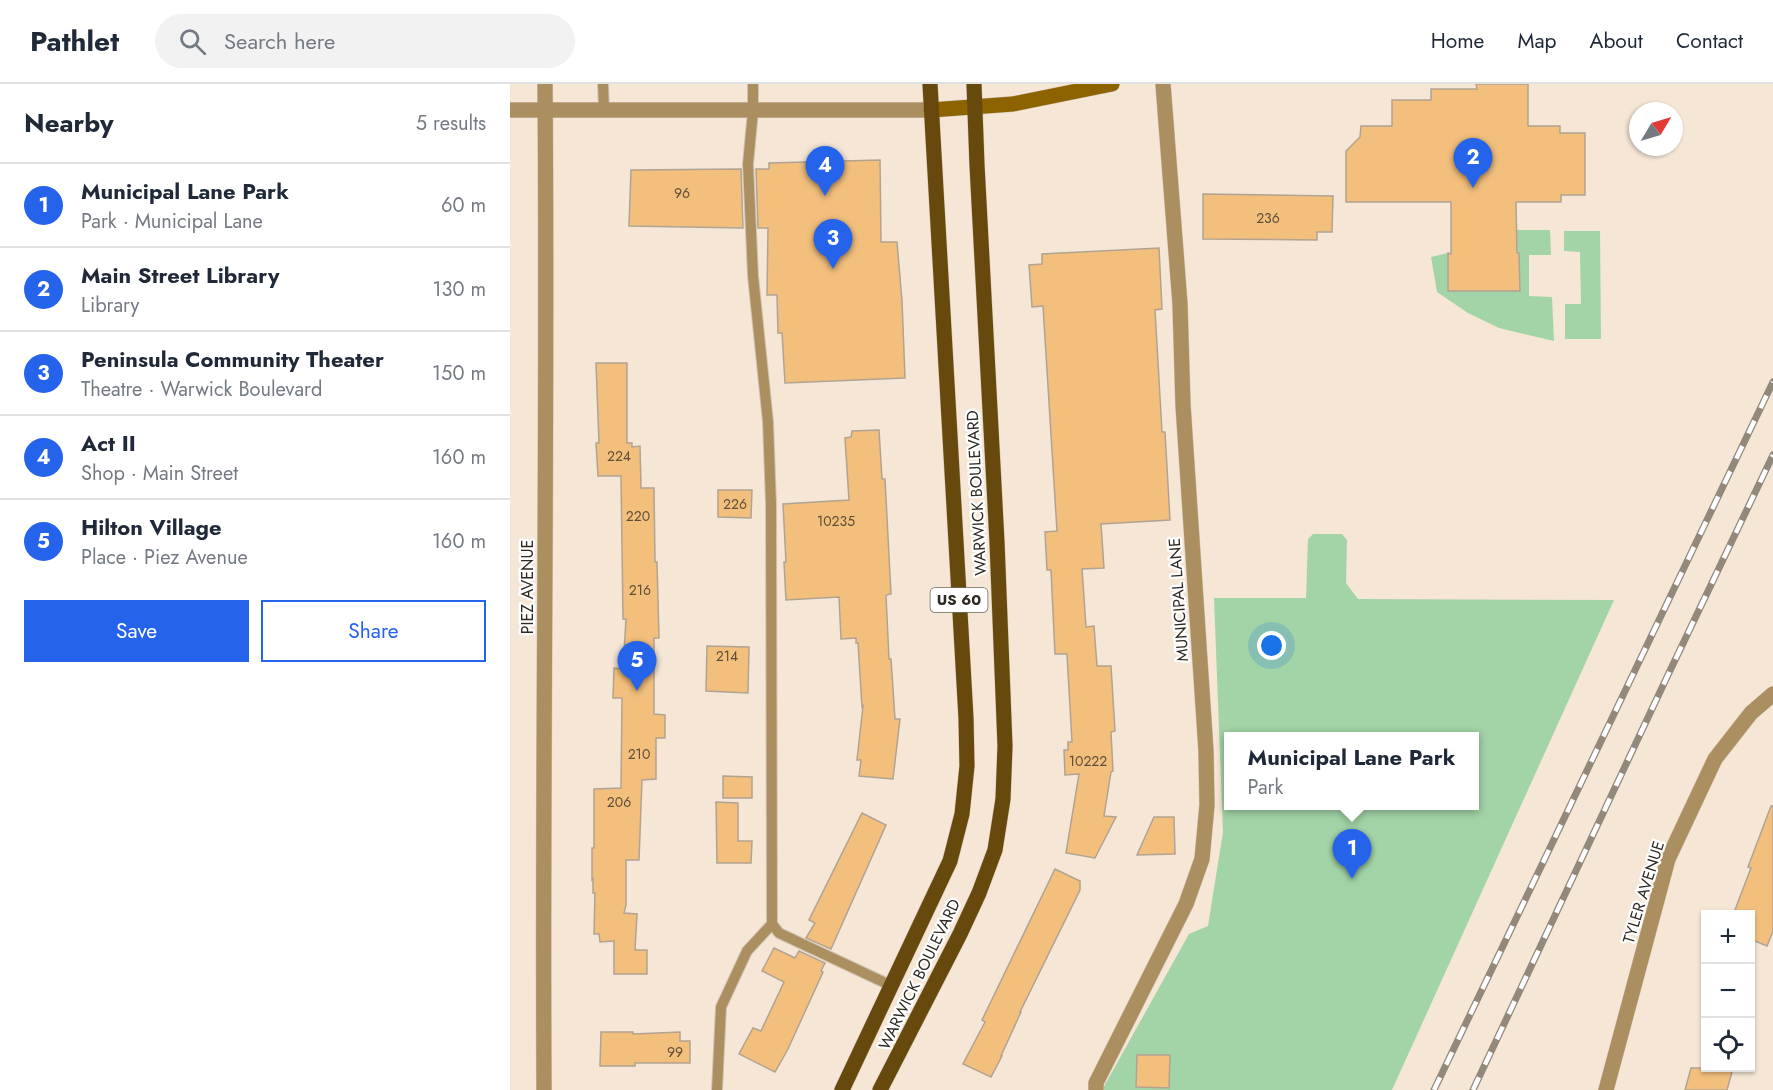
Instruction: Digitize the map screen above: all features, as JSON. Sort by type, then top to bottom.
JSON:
[{"type":"main road","name":"WARWICK BOULEVARD","points":[[842,1090],[950,861],[962,814],[967,766],[930,84]]},
{"type":"main road","name":"WARWICK BOULEVARD","points":[[880,1090],[979,893],[995,850],[1003,799],[1005,746],[974,84]]},
{"type":"main road","points":[[931,110],[1013,104],[1112,84]]},
{"type":"street","name":"PIEZ AVENUE","points":[[544,1090],[547,322],[545,84]]},
{"type":"street","name":"MUNICIPAL LANE","points":[[1096,1090],[1096,1083],[1186,904],[1202,859],[1207,805],[1206,751],[1183,405],[1180,304],[1163,84]]},
{"type":"street","points":[[510,110],[931,110]]},
{"type":"street","name":"TYLER AVENUE","points":[[1606,1090],[1668,859],[1715,759],[1751,713],[1773,694]]},
{"type":"lane","points":[[603,84],[604,110]]},
{"type":"lane","points":[[753,84],[748,164],[752,264],[768,422],[771,504],[772,924],[778,933],[892,986]]},
{"type":"lane","points":[[717,1090],[721,1007],[747,951],[772,924]]},
{"type":"green space","points":[[1517,230],[1550,230],[1551,255],[1529,255],[1529,296],[1552,297],[1554,341],[1499,328],[1468,313],[1437,292],[1431,257],[1448,253],[1448,291],[1519,291]]},
{"type":"green space","points":[[1564,231],[1600,231],[1601,339],[1565,339],[1565,304],[1581,304],[1580,252],[1564,251]]},
{"type":"green space","points":[[1313,534],[1342,534],[1347,540],[1346,583],[1358,599],[1614,600],[1392,1090],[1102,1090],[1189,934],[1208,926],[1223,832],[1214,598],[1306,598],[1308,539]]},
{"type":"building","points":[[1476,84],[1528,84],[1528,126],[1560,126],[1560,133],[1585,133],[1585,195],[1561,195],[1561,202],[1516,202],[1520,291],[1448,291],[1451,202],[1346,202],[1346,151],[1360,137],[1361,126],[1392,126],[1392,100],[1431,100],[1431,89],[1477,89]]},
{"type":"building","points":[[880,160],[881,242],[897,242],[905,378],[785,383],[782,333],[778,333],[777,295],[767,295],[768,228],[758,228],[756,169],[769,169],[769,163]]},
{"type":"building","points":[[741,169],[743,228],[629,226],[631,170]]},
{"type":"building","points":[[1203,194],[1333,196],[1332,232],[1317,232],[1317,240],[1203,239]]},
{"type":"building","points":[[1159,248],[1162,309],[1155,310],[1170,520],[1101,524],[1104,568],[1082,569],[1086,627],[1094,626],[1097,666],[1111,666],[1115,731],[1111,732],[1113,771],[1104,816],[1116,817],[1095,858],[1066,853],[1079,774],[1065,775],[1064,750],[1068,750],[1068,742],[1072,742],[1067,654],[1055,654],[1051,570],[1047,570],[1045,532],[1057,531],[1043,306],[1032,307],[1029,265],[1042,264],[1042,254]]},
{"type":"building","points":[[596,363],[627,363],[627,443],[632,443],[632,447],[640,446],[641,488],[654,488],[659,638],[654,638],[654,714],[665,715],[665,738],[656,738],[656,779],[642,780],[639,860],[626,860],[624,913],[637,914],[635,950],[647,950],[647,974],[614,974],[614,941],[600,942],[599,934],[594,934],[595,893],[593,893],[592,880],[592,848],[594,848],[594,789],[621,788],[622,698],[613,698],[614,668],[623,669],[626,619],[623,619],[621,476],[598,476]]},
{"type":"building","points":[[879,430],[882,479],[885,479],[891,594],[886,595],[889,659],[891,659],[895,719],[900,719],[893,779],[859,776],[861,760],[857,760],[863,706],[858,643],[856,643],[856,638],[841,639],[839,597],[786,600],[784,562],[786,562],[783,504],[849,500],[845,438],[851,437],[852,431]]},
{"type":"building","points":[[718,490],[752,490],[751,518],[718,517]]},
{"type":"building","points":[[707,646],[749,647],[748,693],[706,691]]},
{"type":"building","points":[[723,776],[752,777],[752,798],[723,798]]},
{"type":"building","points":[[716,802],[738,803],[738,841],[752,841],[751,863],[717,863]]},
{"type":"building","points":[[1771,806],[1773,806],[1773,931],[1767,946],[1755,941],[1755,910],[1735,910],[1751,868],[1748,867]]},
{"type":"building","points":[[862,813],[886,825],[831,949],[806,938],[815,923],[809,920]]},
{"type":"building","points":[[1154,817],[1174,817],[1175,854],[1137,855]]},
{"type":"building","points":[[1055,869],[1080,881],[1080,890],[991,1077],[963,1064],[985,1022],[982,1020]]},
{"type":"building","points":[[774,948],[795,958],[799,951],[825,963],[788,1049],[775,1072],[739,1054],[753,1028],[761,1031],[784,982],[762,971]]},
{"type":"building","points":[[601,1032],[633,1032],[633,1034],[680,1032],[680,1041],[690,1041],[690,1063],[635,1063],[635,1066],[600,1066]]},
{"type":"building","points":[[1137,1055],[1170,1055],[1169,1088],[1136,1087]]},
{"type":"building","points":[[1691,1068],[1701,1068],[1701,1072],[1732,1072],[1727,1090],[1685,1090]]},
{"type":"railway","points":[[1434,1090],[1773,382]]},
{"type":"railway","points":[[1473,1090],[1773,455]]},
{"type":"place","name":"Main Street Library","points":[[1473,188]]},
{"type":"place","name":"Act II","points":[[825,196]]},
{"type":"place","name":"Peninsula Community Theater","points":[[833,269]]},
{"type":"place","name":"Hilton Village","points":[[637,691]]},
{"type":"place","name":"Municipal Lane Park","points":[[1352,879]]}]
